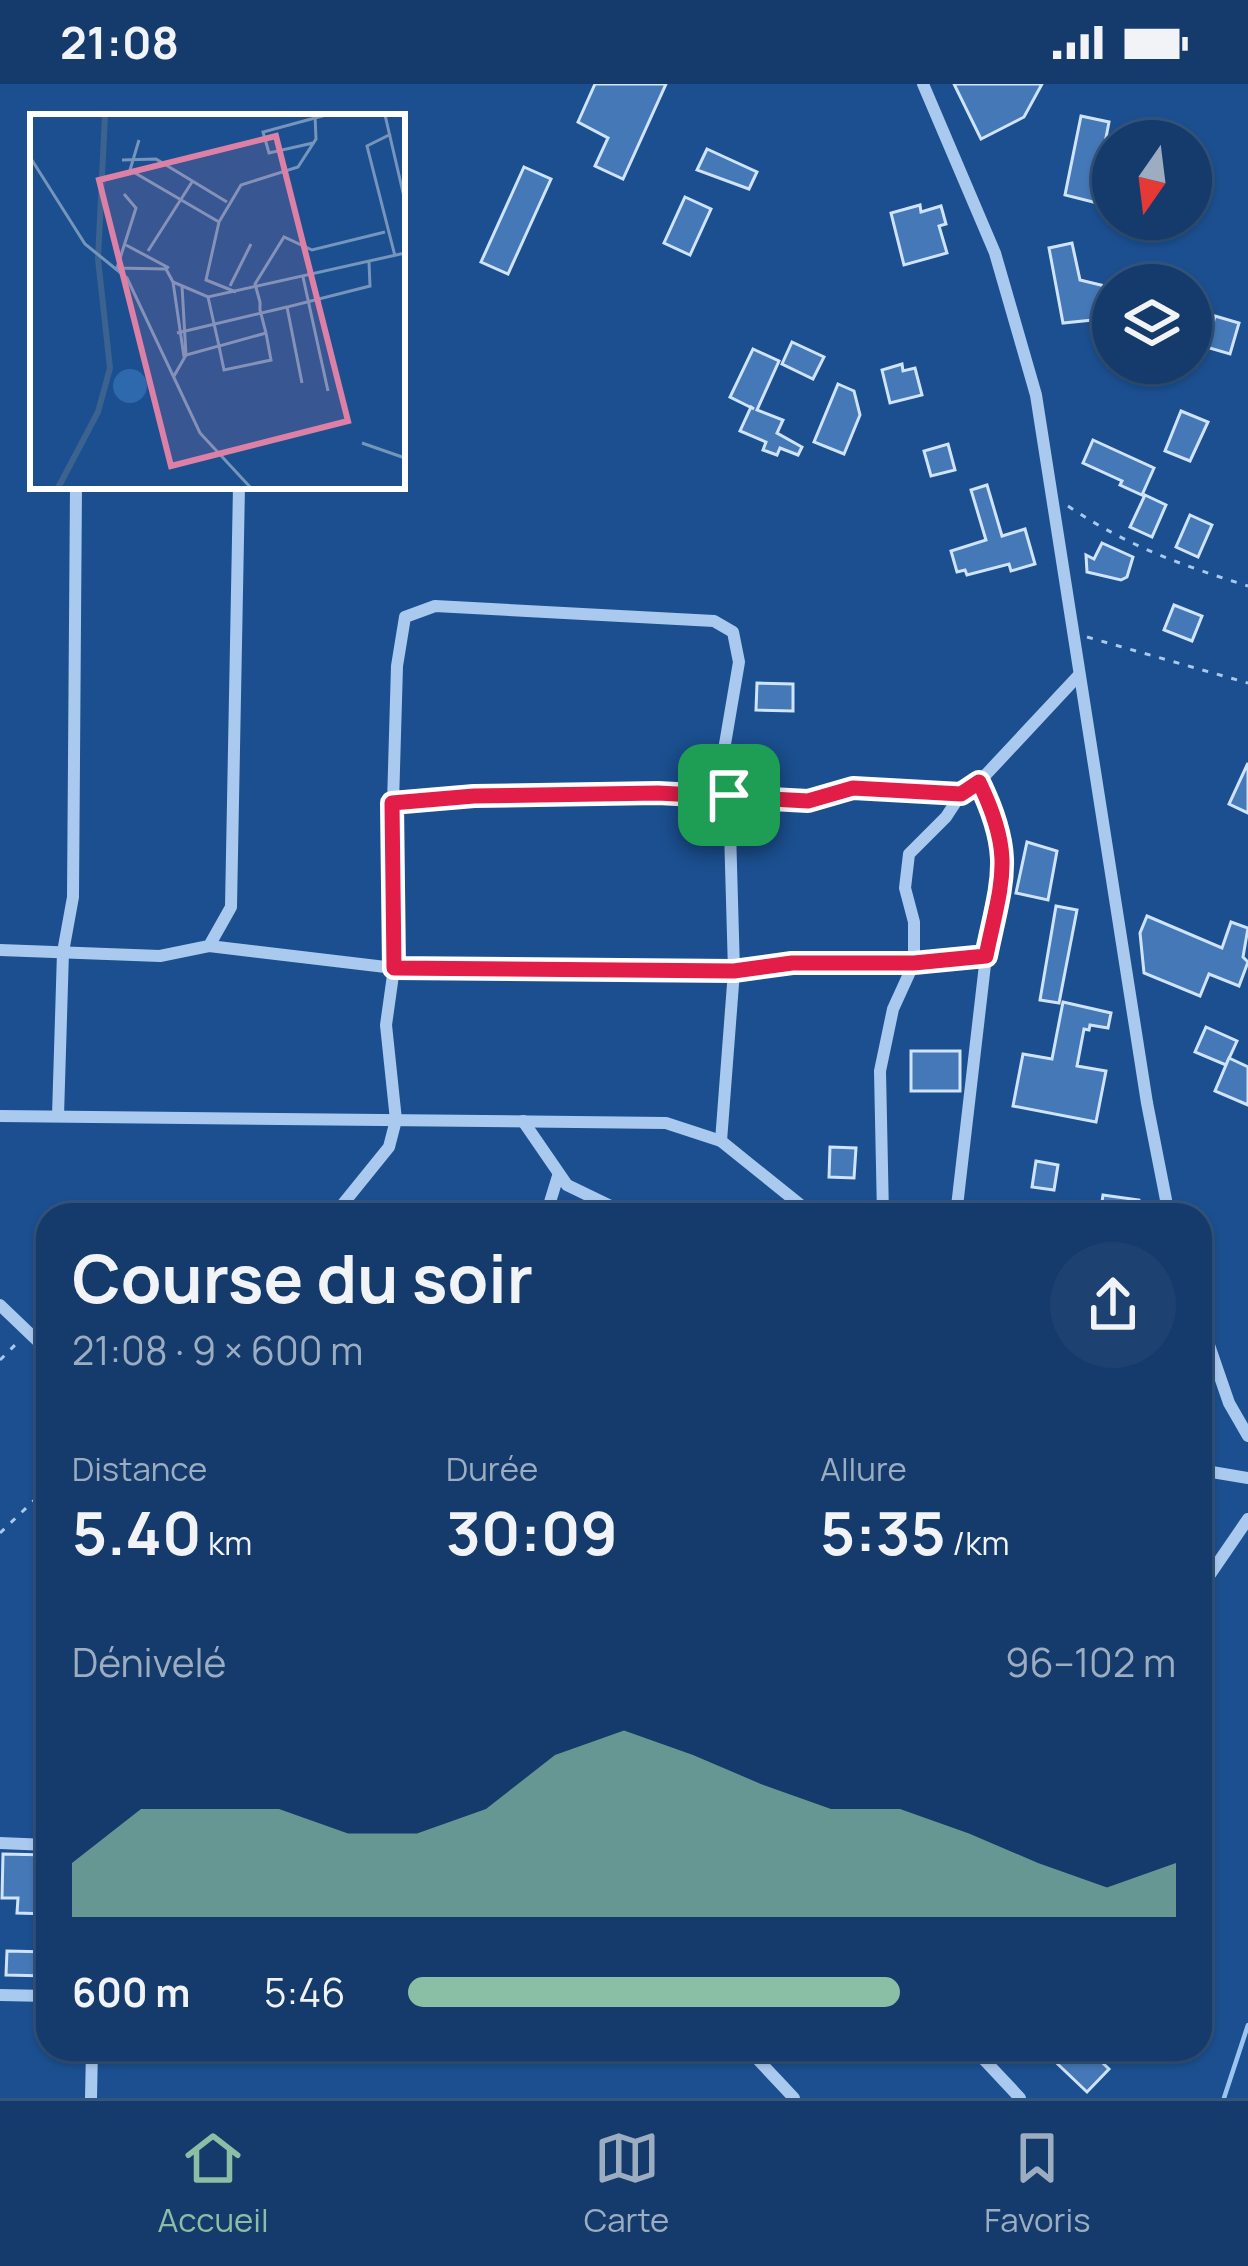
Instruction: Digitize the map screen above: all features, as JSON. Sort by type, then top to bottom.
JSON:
[{"type":"street","points":[[922,84],[995,253],[1036,395],[1167,1203]]},
{"type":"street","points":[[58,1116],[63,952],[74,897],[76,489]]},
{"type":"street","points":[[209,946],[231,907],[238,489]]},
{"type":"street","points":[[344,1203],[389,1147],[396,1120],[386,1025],[394,968],[392,803],[397,666],[405,617],[435,606],[714,621],[733,632],[739,662],[725,745],[734,971],[721,1141]]},
{"type":"street","points":[[883,1203],[880,1071],[892,1010],[914,963],[914,922],[905,888],[909,854],[946,817],[961,794],[979,782],[1078,676]]},
{"type":"street","points":[[957,1203],[986,956],[1003,855],[999,822],[979,782]]},
{"type":"street","points":[[392,803],[474,796],[729,795],[808,801],[853,788],[961,794]]},
{"type":"street","points":[[0,950],[160,956],[209,946],[394,968],[734,971],[792,963],[914,963],[986,956]]},
{"type":"street","points":[[0,1115],[666,1123],[721,1141],[798,1203]]},
{"type":"street","points":[[523,1121],[558,1176],[604,1203]]},
{"type":"street","points":[[550,1203],[558,1176]]},
{"type":"street","points":[[0,1305],[36,1340]]},
{"type":"street","points":[[1212,1354],[1229,1403],[1248,1436]]},
{"type":"street","points":[[1212,1472],[1248,1478]]},
{"type":"street","points":[[1212,1572],[1248,1519]]},
{"type":"street","points":[[0,1843],[36,1844]]},
{"type":"street","points":[[0,1995],[36,1996]]},
{"type":"street","points":[[91,2098],[92,2061]]},
{"type":"street","points":[[759,2061],[794,2098]]},
{"type":"street","points":[[985,2061],[1020,2098]]},
{"type":"path","points":[[1052,494],[1104,530],[1161,559],[1248,586]]},
{"type":"path","points":[[1074,634],[1248,683]]},
{"type":"path","points":[[0,1360],[28,1332]]},
{"type":"path","points":[[0,1534],[36,1499]]},
{"type":"building","points":[[595,84],[666,84],[623,179],[595,166],[608,138],[578,122]]},
{"type":"building","points":[[954,84],[1042,84],[1024,117],[981,139]]},
{"type":"building","points":[[1081,116],[1100,120],[1092,120],[1092,202],[1065,195]]},
{"type":"building","points":[[707,149],[757,172],[749,189],[697,170]]},
{"type":"building","points":[[524,167],[551,179],[508,274],[481,262]]},
{"type":"building","points":[[685,197],[711,209],[690,255],[664,243]]},
{"type":"building","points":[[920,205],[921,212],[941,206],[946,224],[939,226],[947,253],[904,265],[891,213]]},
{"type":"building","points":[[1072,243],[1080,280],[1092,283],[1092,320],[1063,323],[1049,248]]},
{"type":"building","points":[[1215,316],[1239,323],[1230,354],[1212,349]]},
{"type":"building","points":[[792,342],[824,357],[813,379],[782,364]]},
{"type":"building","points":[[753,349],[779,361],[757,410],[783,420],[777,433],[802,447],[798,455],[780,448],[777,455],[763,450],[766,442],[740,431],[751,407],[730,397]]},
{"type":"building","points":[[902,364],[903,371],[915,368],[922,395],[890,403],[882,370]]},
{"type":"building","points":[[838,384],[854,391],[860,415],[844,454],[814,442]]},
{"type":"building","points":[[1181,411],[1208,422],[1190,461],[1165,451]]},
{"type":"building","points":[[1093,440],[1154,468],[1142,495],[1083,463]]},
{"type":"building","points":[[948,444],[955,470],[931,476],[924,451]]},
{"type":"building","points":[[987,485],[1002,536],[1025,529],[1035,564],[1011,571],[1009,564],[967,575],[965,570],[957,572],[951,551],[986,540],[971,490]]},
{"type":"building","points":[[1145,495],[1166,505],[1152,537],[1130,527]]},
{"type":"building","points":[[1190,515],[1212,525],[1198,557],[1176,547]]},
{"type":"building","points":[[1102,543],[1133,557],[1127,577],[1121,580],[1087,572],[1086,555],[1094,559]]},
{"type":"building","points":[[1174,605],[1202,616],[1192,641],[1164,630]]},
{"type":"building","points":[[757,683],[793,684],[793,711],[756,710]]},
{"type":"building","points":[[1248,763],[1248,813],[1229,804]]},
{"type":"building","points":[[1027,842],[1057,851],[1048,900],[1016,893]]},
{"type":"building","points":[[1056,906],[1077,910],[1059,1003],[1040,1000]]},
{"type":"building","points":[[1147,916],[1222,948],[1231,922],[1248,928],[1243,957],[1248,962],[1239,986],[1209,974],[1200,996],[1144,973],[1140,933]]},
{"type":"building","points":[[1063,1002],[1111,1013],[1108,1028],[1090,1025],[1089,1030],[1084,1029],[1077,1066],[1106,1071],[1096,1122],[1013,1106],[1023,1054],[1052,1059]]},
{"type":"building","points":[[1206,1027],[1237,1041],[1226,1065],[1195,1052]]},
{"type":"building","points":[[911,1051],[960,1051],[960,1091],[911,1091]]},
{"type":"building","points":[[1229,1058],[1248,1067],[1248,1105],[1215,1091]]},
{"type":"building","points":[[830,1147],[856,1148],[854,1178],[829,1177]]},
{"type":"building","points":[[1036,1161],[1058,1165],[1054,1190],[1032,1187]]},
{"type":"building","points":[[1103,1195],[1139,1203],[1102,1203]]},
{"type":"building","points":[[3,1854],[36,1855],[36,1914],[17,1913],[18,1898],[2,1898]]},
{"type":"building","points":[[7,1951],[36,1952],[36,1976],[6,1975]]},
{"type":"building","points":[[1055,2061],[1101,2061],[1109,2069],[1087,2092]]},
{"type":"waterway","points":[[1224,2098],[1248,2025]]},
{"type":"route","points":[[979,782],[1003,841],[1004,868],[986,956],[685,972],[394,968],[392,803],[474,796],[729,795],[808,801],[853,788],[961,794],[979,782]]}]
